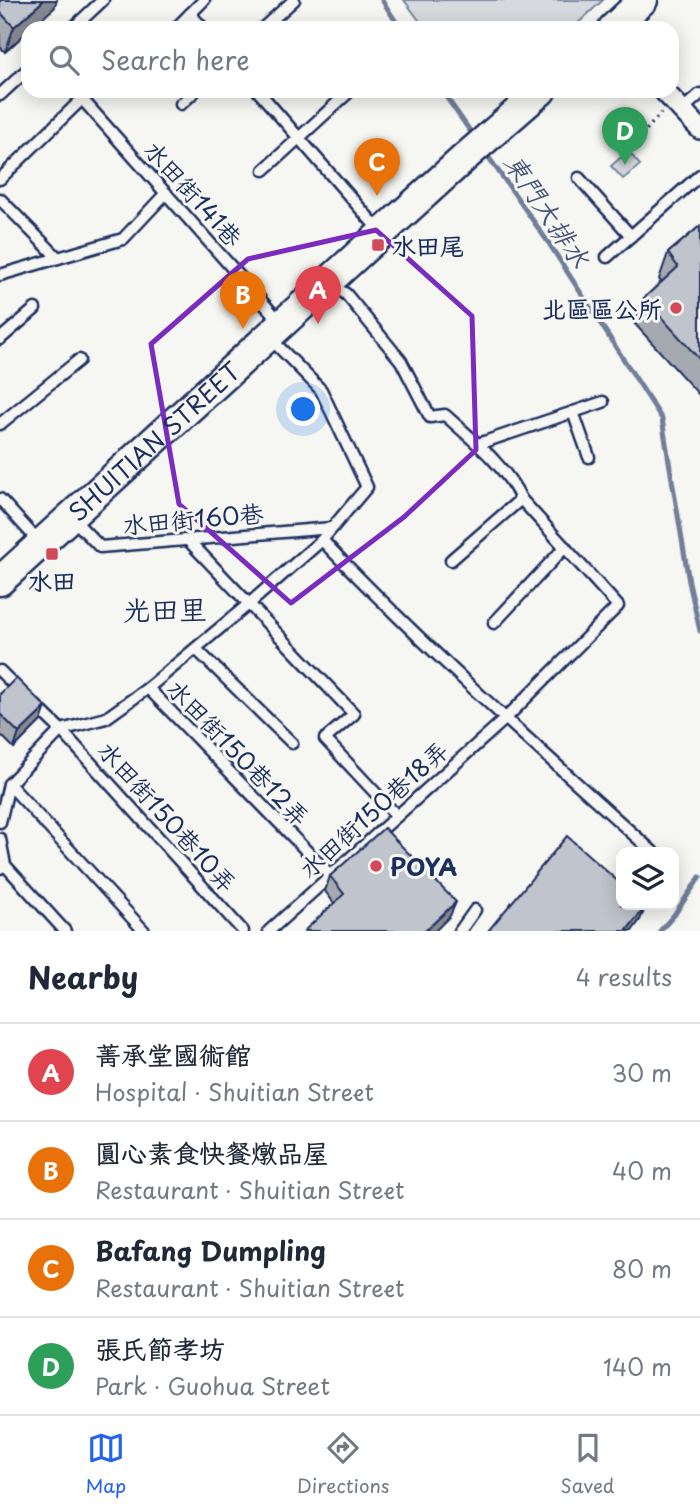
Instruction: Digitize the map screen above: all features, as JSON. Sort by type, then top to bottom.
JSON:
[{"type":"street","points":[[620,21],[643,0]]},
{"type":"street","name":"SHUITIAN STREET","points":[[0,581],[533,98]]},
{"type":"street","points":[[673,100],[700,129]]},
{"type":"lane","points":[[80,21],[103,0]]},
{"type":"lane","points":[[183,21],[204,0]]},
{"type":"lane","points":[[271,21],[294,0]]},
{"type":"lane","points":[[190,14],[196,21]]},
{"type":"lane","points":[[0,95],[21,76]]},
{"type":"lane","points":[[673,100],[700,94]]},
{"type":"lane","points":[[0,179],[75,98]]},
{"type":"lane","name":"水田街141巷","points":[[81,98],[166,193],[321,390],[367,487],[332,528]]},
{"type":"lane","points":[[181,104],[187,98]]},
{"type":"lane","points":[[264,98],[382,234]]},
{"type":"lane","points":[[264,170],[342,98]]},
{"type":"lane","points":[[607,257],[700,175]]},
{"type":"lane","points":[[579,178],[631,236]]},
{"type":"lane","points":[[0,275],[123,239],[166,193]]},
{"type":"lane","points":[[0,199],[58,258]]},
{"type":"lane","points":[[327,283],[346,294],[401,361],[430,416],[445,415],[478,444],[513,481],[521,499],[565,547],[494,623]]},
{"type":"lane","points":[[0,340],[35,309]]},
{"type":"lane","points":[[0,424],[79,360]]},
{"type":"lane","points":[[478,444],[603,402]]},
{"type":"lane","points":[[573,412],[589,457]]},
{"type":"lane","points":[[0,499],[41,543]]},
{"type":"lane","points":[[451,560],[521,499]]},
{"type":"lane","name":"水田街160巷","points":[[70,516],[100,547],[332,528]]},
{"type":"lane","points":[[0,822],[9,784],[61,730],[106,718],[148,688],[250,603],[322,540],[332,528]]},
{"type":"lane","points":[[188,540],[354,714],[325,740],[397,816]]},
{"type":"lane","points":[[322,540],[389,610],[647,847]]},
{"type":"lane","name":"水田街150巷18弄","points":[[269,931],[505,719],[618,606],[565,547]]},
{"type":"lane","points":[[196,649],[292,743]]},
{"type":"lane","name":"水田街150巷10弄","points":[[0,671],[61,730],[243,931]]},
{"type":"lane","name":"水田街150巷12弄","points":[[148,688],[330,875]]},
{"type":"lane","points":[[9,784],[144,931]]},
{"type":"lane","points":[[0,839],[2,867],[65,931]]},
{"type":"lane","points":[[460,931],[475,910]]},
{"type":"path","points":[[628,151],[673,100]]},
{"type":"highlighted area","points":[[376,230],[472,316],[476,450],[404,517],[291,603],[179,504],[151,344],[248,259]]},
{"type":"shaded area","points":[[404,0],[603,0],[580,21],[420,21]]},
{"type":"shaded area","points":[[628,151],[640,165],[623,179],[611,166]]},
{"type":"building","points":[[0,0],[44,0],[14,27],[0,12]]},
{"type":"building","points":[[700,226],[700,360],[644,298],[678,267],[668,253]]},
{"type":"building","points":[[16,678],[46,707],[19,733],[0,714],[0,694]]},
{"type":"building","name":"POYA","points":[[384,828],[456,902],[425,931],[304,931],[344,894],[330,876]]},
{"type":"building","points":[[567,836],[616,880],[616,910],[643,910],[626,931],[488,931]]},
{"type":"waterway","name":"東門大排水","points":[[382,0],[396,21]]},
{"type":"waterway","name":"東門大排水","points":[[447,98],[475,138]]},
{"type":"waterway","name":"東門大排水","points":[[485,152],[548,242],[662,419],[689,582],[700,631]]},
{"type":"waterway","name":"東門大排水","points":[[660,931],[700,877]]},
{"type":"place","name":"張氏節孝坊","points":[[625,165]]},
{"type":"place","name":"Bafang Dumpling","points":[[377,196]]},
{"type":"place","name":"水田尾","points":[[378,245]]},
{"type":"place","name":"北區區公所","points":[[676,308]]},
{"type":"place","name":"菁承堂國術館","points":[[318,324]]},
{"type":"place","name":"圓心素食快餐燉品屋","points":[[243,329]]},
{"type":"place","name":"水田","points":[[52,554]]},
{"type":"place","name":"POYA","points":[[376,866]]},
{"type":"district","name":"光田里","points":[[165,608]]}]
